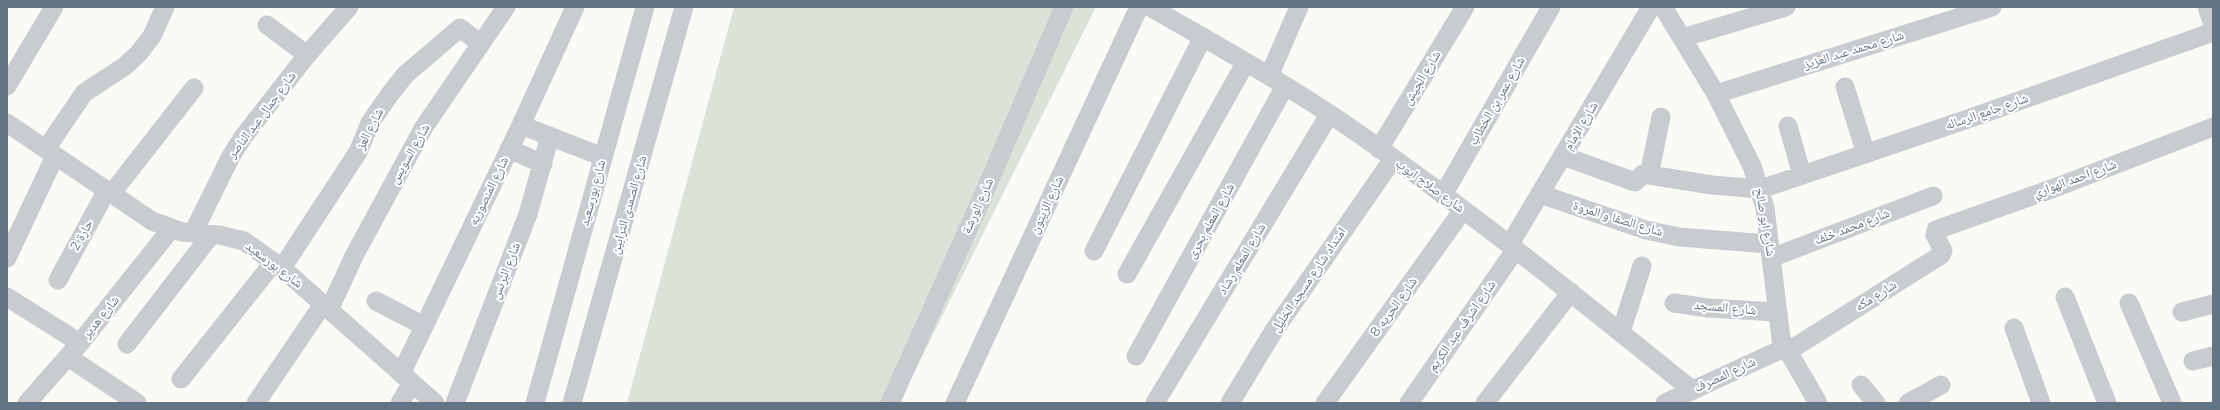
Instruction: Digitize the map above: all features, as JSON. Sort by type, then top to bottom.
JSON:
[{"type":"street","points":[[7,86],[54,7]]},
{"type":"street","points":[[7,258],[51,153],[84,93],[125,66],[139,53],[152,36],[165,7]]},
{"type":"street","name":"شارع جمال عبد الناصر","points":[[192,233],[231,156],[243,137],[307,55],[349,7]]},
{"type":"street","name":"شارع السويس","points":[[256,403],[326,307],[420,134],[506,7]]},
{"type":"street","name":"شارع المنصوريه","points":[[400,403],[424,326],[521,125],[575,7]]},
{"type":"street","name":"شارع بورسعيد","points":[[535,403],[645,7]]},
{"type":"street","name":"شارع الصمدى الترابين","points":[[572,403],[684,7]]},
{"type":"street","name":"شارع الورشة","points":[[890,403],[982,198],[1064,7]]},
{"type":"street","name":"شارع الزيتون","points":[[955,403],[1139,7]]},
{"type":"street","name":"شارع صلاح ايوب","points":[[1150,7],[1269,76],[1386,154],[1513,247],[1692,390]]},
{"type":"street","points":[[1269,76],[1299,7]]},
{"type":"street","name":"شارع الجيش","points":[[1386,154],[1465,7]]},
{"type":"street","name":"شارع عمر بن الخطاب","points":[[1443,195],[1551,7]]},
{"type":"street","name":"شارع الإمام","points":[[1513,247],[1540,194],[1651,7]]},
{"type":"street","name":"شارع ابو صالح","points":[[1664,7],[1716,94],[1752,166],[1761,189],[1781,339],[1785,350],[1812,401]]},
{"type":"street","name":"شارع محمد عبد العزيز","points":[[1716,94],[1966,11],[1992,7]]},
{"type":"street","points":[[2207,7],[2213,25]]},
{"type":"street","points":[[1682,38],[1778,8]]},
{"type":"street","points":[[267,25],[307,55]]},
{"type":"street","name":"شارع العز","points":[[180,379],[278,265],[358,152],[370,123],[397,84],[460,28],[481,44]]},
{"type":"street","name":"شارع جامع الرساله","points":[[1761,189],[1866,154],[2213,32]]},
{"type":"street","points":[[1094,251],[1203,37]]},
{"type":"street","points":[[1127,274],[1246,62]]},
{"type":"street","name":"شارع المعلم بحرى","points":[[1136,356],[1285,86]]},
{"type":"street","points":[[1845,87],[1866,154]]},
{"type":"street","name":"حارة 2","points":[[58,280],[110,192],[194,88]]},
{"type":"street","name":"شارع المعلم رشاد","points":[[1155,403],[1329,115]]},
{"type":"street","points":[[1649,174],[1661,117]]},
{"type":"street","name":"شارع بورسعيد","points":[[7,123],[152,221],[171,229],[192,233],[229,236],[244,241],[278,265],[435,403]]},
{"type":"street","points":[[521,125],[603,157]]},
{"type":"street","points":[[1788,126],[1802,175]]},
{"type":"street","name":"شارع احمد الهواري","points":[[1936,230],[2057,187],[2213,127]]},
{"type":"street","name":"شارع البرنس","points":[[455,403],[528,214],[550,136]]},
{"type":"street","points":[[509,149],[543,164]]},
{"type":"street","name":"امتداد شارع مسجد الخليل","points":[[1230,403],[1273,332],[1386,154]]},
{"type":"street","points":[[1563,156],[1634,181],[1642,174],[1649,174],[1712,185],[1761,189]]},
{"type":"street","name":"شارع الصفا و المروة","points":[[1540,194],[1646,230],[1680,237],[1770,251]]},
{"type":"street","name":"شارع محمد خلف","points":[[1770,251],[1933,196]]},
{"type":"street","name":"شارع الحريه 8","points":[[1325,403],[1463,210]]},
{"type":"street","name":"شارع هدير","points":[[27,403],[74,350],[171,229]]},
{"type":"street","name":"شارع مكه","points":[[1785,350],[1941,255],[1943,251],[1935,235],[1936,230]]},
{"type":"street","points":[[127,344],[211,235]]},
{"type":"street","name":"شارع اشرف عبد الكريم","points":[[1409,403],[1513,247]]},
{"type":"street","points":[[1620,332],[1642,266]]},
{"type":"street","points":[[1485,403],[1570,292]]},
{"type":"street","points":[[7,297],[74,350],[137,403]]},
{"type":"street","points":[[2065,297],[2107,403]]},
{"type":"street","points":[[376,301],[424,326]]},
{"type":"street","name":"شارع المسجد","points":[[1674,303],[1715,309],[1777,312]]},
{"type":"street","points":[[2130,303],[2172,403]]},
{"type":"street","points":[[2182,312],[2213,304]]},
{"type":"street","points":[[2014,328],[2041,403]]},
{"type":"street","name":"شارع المصرف","points":[[1665,403],[1785,350]]},
{"type":"street","points":[[2193,361],[2213,356]]},
{"type":"street","points":[[1908,403],[1941,385]]},
{"type":"street","points":[[1861,386],[1876,403]]},
{"type":"shaded area","points":[[734,7],[1096,7],[899,403],[627,403]]}]
